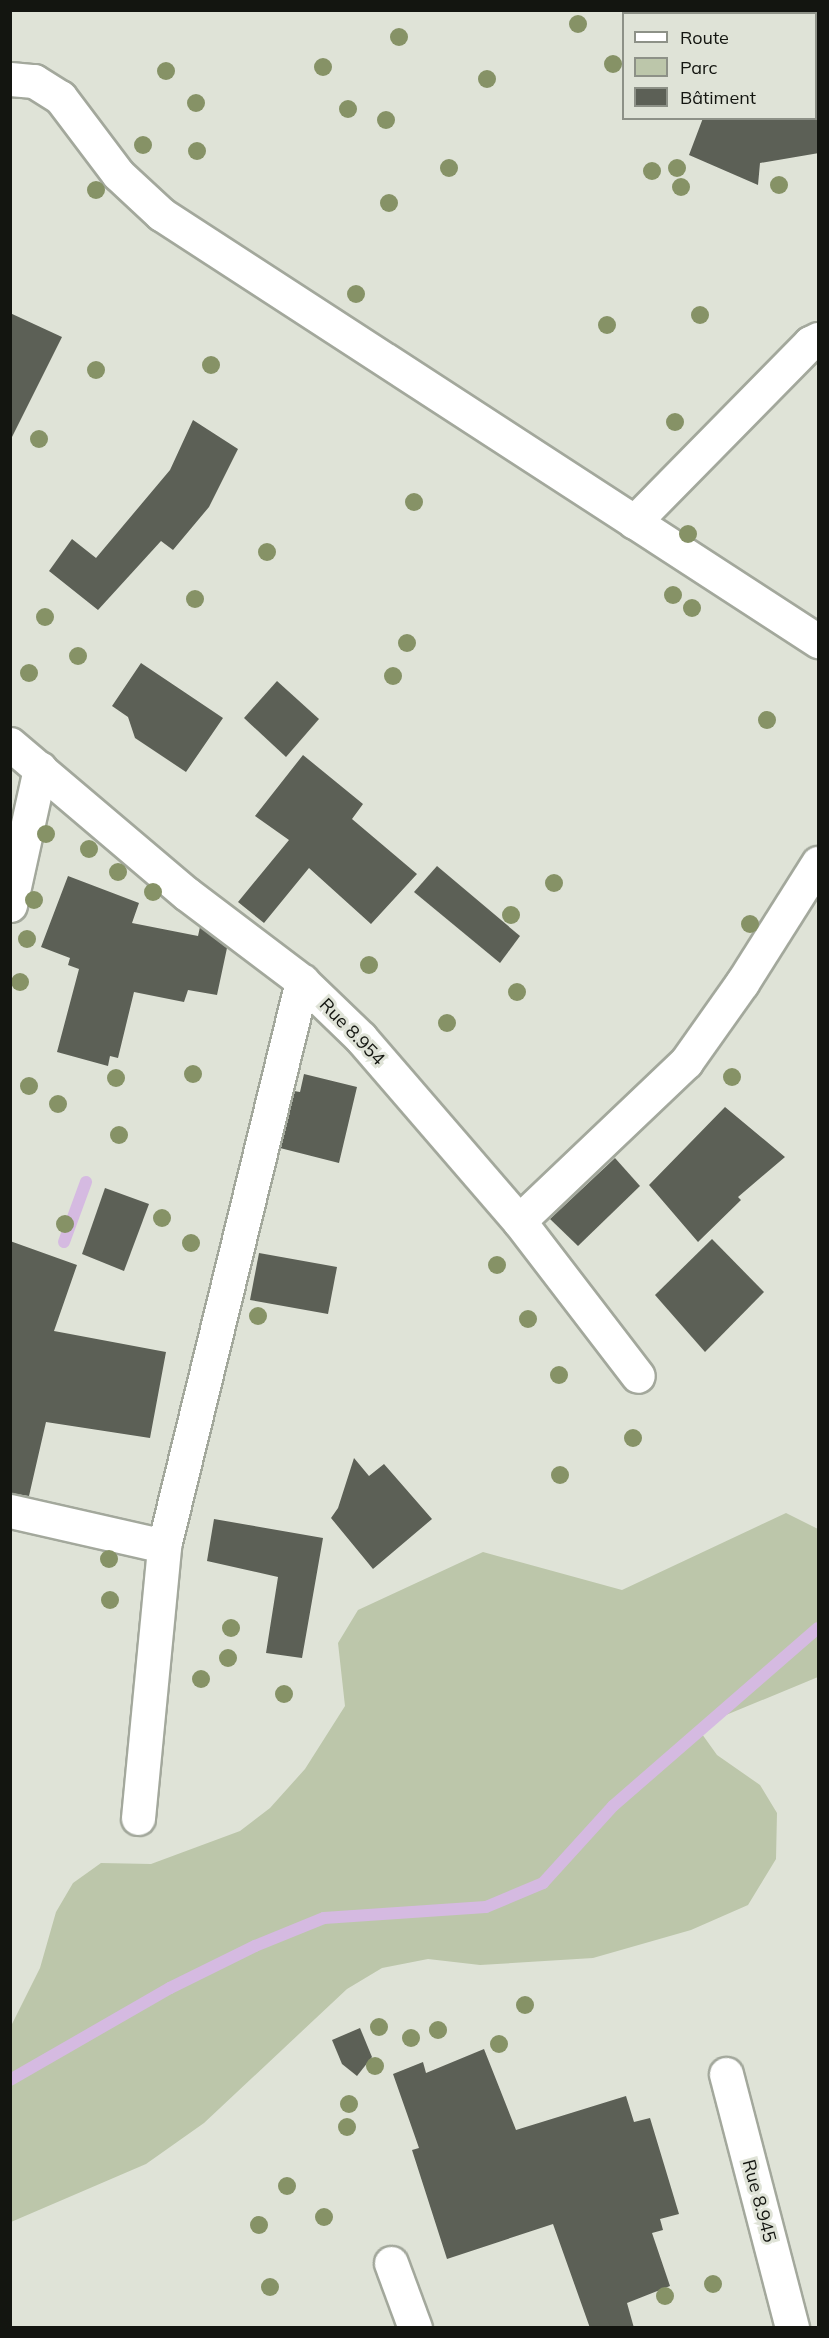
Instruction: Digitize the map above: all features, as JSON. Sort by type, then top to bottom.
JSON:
[{"type":"street","points":[[10,79],[34,81],[60,96],[118,174],[161,214],[819,641]]},
{"type":"street","points":[[634,522],[810,343],[819,339]]},
{"type":"street","name":"Rue 8.954","points":[[10,744],[187,894],[302,981],[361,1038],[519,1221],[638,1376]]},
{"type":"street","points":[[10,905],[40,768]]},
{"type":"street","points":[[519,1221],[686,1062],[742,983],[819,863]]},
{"type":"street","points":[[138,1818],[164,1546],[302,981]]},
{"type":"street","points":[[10,1511],[164,1546]]},
{"type":"street","name":"Rue 8.945","points":[[726,2074],[792,2328]]},
{"type":"street","points":[[391,2263],[415,2328]]},
{"type":"green space","points":[[786,1513],[818,1529],[818,1677],[697,1727],[717,1755],[760,1785],[777,1813],[776,1859],[748,1905],[691,1930],[593,1958],[480,1965],[428,1959],[382,1968],[347,1989],[204,2123],[146,2164],[11,2222],[11,2026],[40,1968],[56,1912],[73,1883],[101,1863],[151,1864],[240,1831],[270,1808],[305,1769],[345,1706],[338,1643],[358,1610],[483,1552],[622,1590]]},
{"type":"building","points":[[819,118],[819,153],[760,163],[758,185],[689,155],[702,120],[817,120]]},
{"type":"building","points":[[10,313],[62,337],[10,441]]},
{"type":"building","points":[[193,420],[238,449],[209,507],[173,550],[161,541],[98,610],[49,571],[72,539],[96,558],[170,470]]},
{"type":"building","points":[[141,663],[223,718],[186,772],[135,738],[128,717],[112,706]]},
{"type":"building","points":[[277,681],[319,719],[286,757],[244,718]]},
{"type":"building","points":[[303,755],[363,804],[352,819],[417,874],[371,924],[309,868],[264,923],[238,902],[289,840],[255,816]]},
{"type":"building","points":[[437,866],[520,936],[500,963],[414,892]]},
{"type":"building","points":[[68,876],[139,903],[132,923],[198,936],[200,927],[227,948],[217,995],[188,990],[184,1002],[134,992],[118,1058],[110,1056],[108,1066],[57,1052],[79,969],[68,965],[70,958],[41,947]]},
{"type":"building","points":[[304,1074],[357,1087],[339,1163],[280,1148],[294,1091],[300,1092]]},
{"type":"building","points":[[725,1107],[785,1157],[738,1197],[741,1200],[698,1242],[649,1185]]},
{"type":"building","points":[[615,1158],[640,1186],[578,1246],[550,1219]]},
{"type":"building","points":[[105,1188],[149,1204],[124,1271],[82,1254]]},
{"type":"building","points":[[712,1239],[764,1292],[705,1352],[655,1295]]},
{"type":"building","points":[[10,1241],[77,1265],[54,1331],[166,1352],[150,1438],[46,1422],[29,1496],[10,1493]]},
{"type":"building","points":[[259,1253],[337,1267],[328,1314],[250,1300]]},
{"type":"building","points":[[354,1458],[369,1476],[384,1464],[432,1519],[373,1569],[331,1518],[338,1508]]},
{"type":"building","points":[[214,1519],[323,1538],[302,1658],[266,1653],[278,1577],[207,1561]]},
{"type":"building","points":[[360,2028],[372,2057],[357,2076],[342,2064],[332,2040]]},
{"type":"building","points":[[484,2049],[516,2130],[626,2096],[634,2122],[650,2118],[679,2214],[660,2219],[663,2230],[652,2233],[670,2286],[627,2303],[634,2328],[590,2328],[553,2224],[447,2259],[412,2150],[419,2148],[393,2074],[423,2062],[426,2073]]},
{"type":"waterway","points":[[64,1242],[86,1182]]},
{"type":"waterway","points":[[10,2080],[170,1988],[255,1946],[324,1918],[486,1907],[543,1883],[613,1806],[818,1628]]}]
